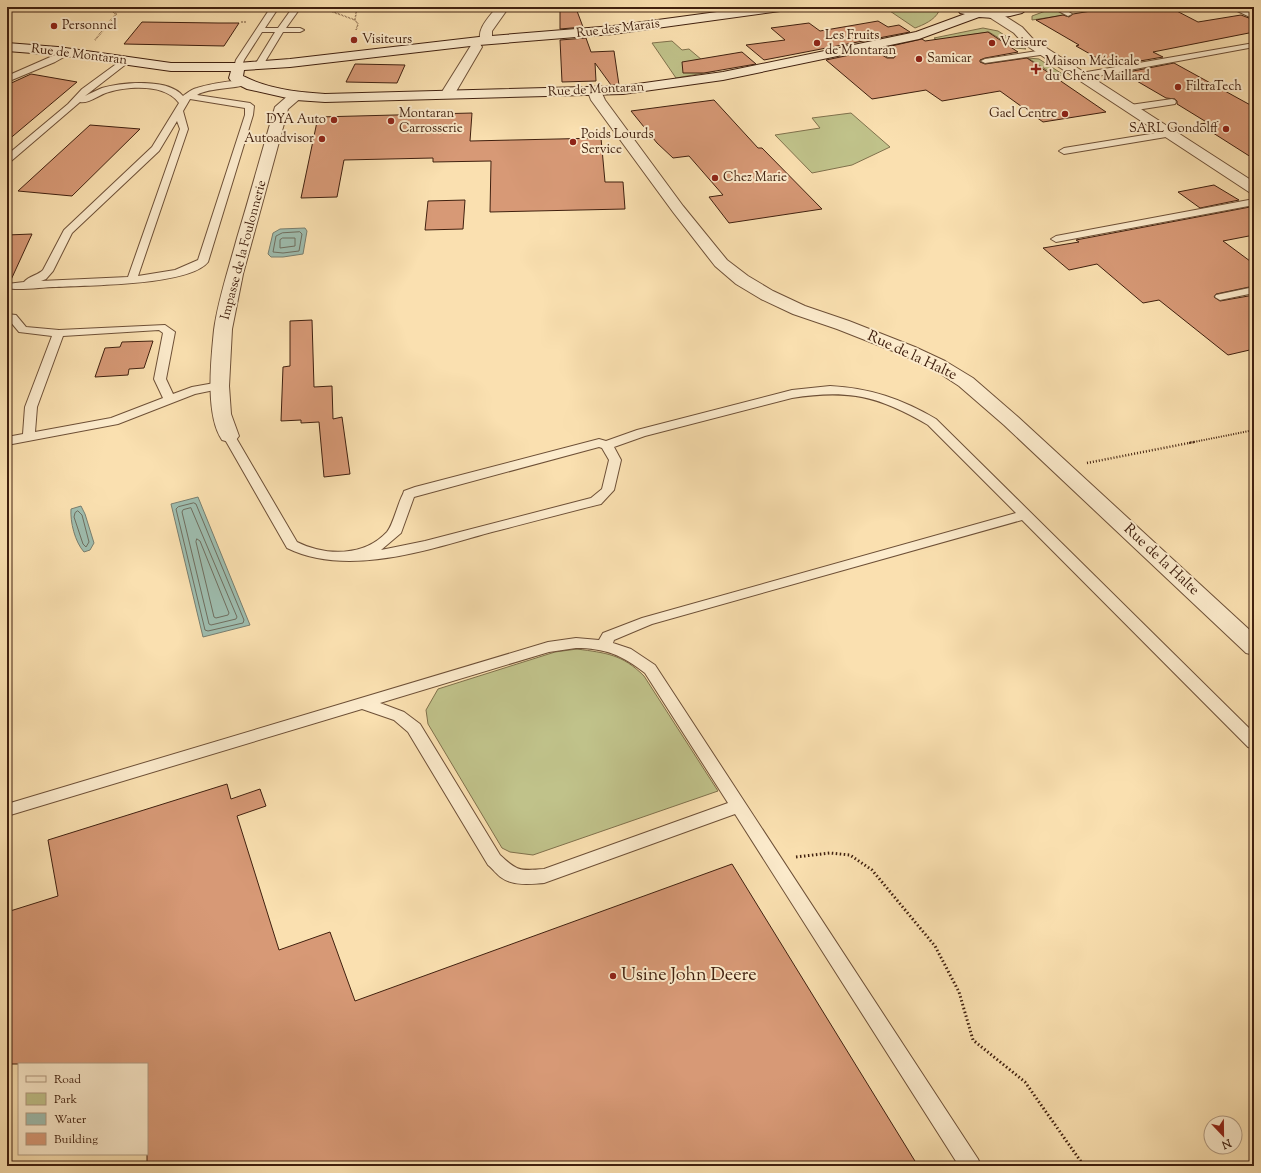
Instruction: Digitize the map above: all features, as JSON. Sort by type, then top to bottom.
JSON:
[{"type":"street","points":[[447,96],[486,31],[503,7]]},
{"type":"street","name":"Rue des Marais","points":[[291,60],[632,28],[780,7]]},
{"type":"street","name":"Rue de Montaran","points":[[943,26],[954,13],[956,7],[979,13],[993,14],[1021,9]]},
{"type":"street","points":[[1018,30],[1021,9]]},
{"type":"street","name":"Rue de Montaran","points":[[245,83],[296,96],[364,98],[594,92],[682,82],[875,45],[919,35],[979,13]]},
{"type":"street","points":[[993,14],[1018,30],[1028,41],[1044,52],[1254,189]]},
{"type":"street","name":"Rue de Montaran","points":[[8,48],[67,53],[171,67],[291,60]]},
{"type":"street","points":[[239,63],[236,78],[245,83],[254,77],[260,62]]},
{"type":"street","name":"Rue de la Halte","points":[[594,92],[598,100],[678,209],[722,263],[742,280],[774,298],[800,310],[910,351],[939,365],[972,387],[1060,466],[1254,647]]},
{"type":"street","name":"Impasse de la Foulonnerie","points":[[229,436],[221,414],[220,386],[223,329],[235,274],[282,107],[296,96]]},
{"type":"lane","points":[[239,63],[275,7]]},
{"type":"lane","points":[[260,62],[278,32],[297,7]]},
{"type":"lane","points":[[1055,7],[1068,14]]},
{"type":"lane","points":[[1234,7],[1254,17]]},
{"type":"lane","points":[[260,30],[298,32]]},
{"type":"lane","points":[[875,45],[891,55]]},
{"type":"lane","points":[[1081,76],[1254,45]]},
{"type":"lane","points":[[985,61],[1044,52]]},
{"type":"lane","points":[[7,79],[67,53]]},
{"type":"lane","points":[[7,160],[71,106],[85,91],[126,61]]},
{"type":"lane","points":[[9,286],[42,277],[48,271],[68,232],[156,149],[184,103],[198,90],[229,84],[245,83]]},
{"type":"lane","points":[[71,106],[104,91],[127,86],[156,88],[174,92],[181,97],[184,103],[184,129],[132,279]]},
{"type":"lane","points":[[1130,108],[1172,102]]},
{"type":"lane","points":[[9,286],[132,279],[178,273],[203,262],[250,106],[184,103]]},
{"type":"lane","points":[[1064,151],[1169,134]]},
{"type":"lane","points":[[1056,239],[1254,202]]},
{"type":"lane","points":[[1220,297],[1254,290]]},
{"type":"lane","points":[[7,317],[12,317],[23,330],[59,333],[161,327],[169,332],[160,379],[170,399]]},
{"type":"lane","points":[[29,437],[31,407],[59,333]]},
{"type":"lane","points":[[7,441],[114,421],[192,391],[220,386]]},
{"type":"lane","points":[[352,556],[378,546],[394,533],[409,494],[420,490],[599,443],[606,445],[641,433],[792,394],[829,390],[881,396],[898,402],[932,422],[1254,743]]},
{"type":"lane","points":[[229,436],[292,545],[307,552],[323,555],[352,556],[410,550],[596,501],[608,490],[615,460],[606,445]]},
{"type":"lane","points":[[604,645],[608,637],[647,622],[1025,515]]},
{"type":"lane","points":[[7,810],[548,647],[570,642],[604,645],[629,654],[650,669],[971,1166]]},
{"type":"lane","points":[[363,703],[399,716],[414,728],[494,860],[510,874],[529,877],[544,876],[738,806]]},
{"type":"path","points":[[91,44],[116,14],[111,10],[113,7]]},
{"type":"path","points":[[356,30],[358,24],[355,20],[357,7]]},
{"type":"path","points":[[310,8],[325,8],[355,20]]},
{"type":"path","points":[[244,28],[247,22]]},
{"type":"path","points":[[1060,466],[1098,461],[1254,430]]},
{"type":"path","points":[[773,860],[830,853],[850,855],[872,870],[899,904],[919,924],[935,946],[959,992],[973,1040],[1025,1082],[1084,1166]]},
{"type":"green space","points":[[884,7],[933,7],[939,11],[932,20],[915,28]]},
{"type":"green space","points":[[1051,9],[1065,15],[1032,20],[1032,16]]},
{"type":"green space","points":[[983,28],[998,31],[1026,49],[1015,48],[989,32],[937,40],[934,38]]},
{"type":"green space","points":[[672,41],[682,50],[689,49],[715,71],[676,78],[652,43]]},
{"type":"green space","points":[[1028,58],[1039,59],[1064,75],[1056,76]]},
{"type":"green space","points":[[851,113],[890,147],[852,165],[812,173],[775,135],[820,128],[812,118]]},
{"type":"green space","points":[[577,649],[597,652],[621,659],[644,676],[718,791],[533,855],[510,852],[502,848],[428,724],[426,710],[438,689],[555,652]]},
{"type":"water","points":[[305,228],[307,231],[303,254],[271,257],[268,254],[273,233],[280,229]]},
{"type":"water","points":[[198,497],[250,625],[203,637],[171,504]]},
{"type":"water","points":[[81,506],[94,543],[90,550],[84,552],[78,543],[72,526],[71,514],[71,509]]},
{"type":"building","points":[[1115,7],[1169,7],[1198,22],[1241,15],[1254,20],[1254,32],[1153,52],[1163,57],[1111,66],[1076,46],[1079,45],[1036,20],[1063,15],[1069,17],[1073,14]]},
{"type":"building","points":[[560,11],[577,11],[583,27],[560,29]]},
{"type":"building","points":[[878,21],[888,27],[899,25],[910,32],[764,60],[746,45],[785,40],[771,28],[809,23],[820,31]]},
{"type":"building","points":[[142,22],[239,23],[224,46],[124,44]]},
{"type":"building","points":[[988,32],[1018,52],[985,58],[980,60],[980,62],[985,64],[1027,58],[1106,112],[1043,122],[1000,91],[942,101],[926,90],[872,99],[826,60],[874,50],[887,58],[894,58],[896,55],[887,47],[922,39],[925,41]]},
{"type":"building","points":[[586,38],[591,52],[614,51],[619,85],[611,85],[595,63],[596,81],[562,82],[560,40]]},
{"type":"building","points":[[742,52],[756,64],[704,73],[683,73],[682,62]]},
{"type":"building","points":[[1174,63],[1254,107],[1254,159],[1199,124],[1208,123],[1177,104],[1175,99],[1166,98],[1123,73]]},
{"type":"building","points":[[355,64],[405,65],[397,83],[346,82]]},
{"type":"building","points":[[31,74],[77,82],[7,141],[7,85]]},
{"type":"building","points":[[714,100],[758,148],[762,148],[822,209],[729,223],[709,197],[723,195],[689,156],[673,158],[657,143],[631,111]]},
{"type":"building","points":[[472,113],[470,141],[601,138],[605,182],[623,182],[625,209],[490,212],[491,161],[433,162],[433,158],[344,160],[337,197],[301,198],[318,117]]},
{"type":"building","points":[[90,125],[140,129],[72,196],[18,191]]},
{"type":"building","points":[[1214,185],[1239,200],[1200,208],[1178,192]]},
{"type":"building","points":[[465,200],[463,229],[425,230],[428,201]]},
{"type":"building","points":[[1250,207],[1254,210],[1254,235],[1223,241],[1254,264],[1254,286],[1216,294],[1214,297],[1220,301],[1254,295],[1254,349],[1228,355],[1159,300],[1143,303],[1097,264],[1069,270],[1043,248],[1079,242],[1076,240]]},
{"type":"building","points":[[32,234],[10,282],[7,282],[7,235]]},
{"type":"building","points":[[312,320],[314,387],[332,386],[333,419],[342,417],[350,474],[324,477],[319,422],[301,423],[301,420],[281,421],[283,367],[290,366],[290,321]]},
{"type":"building","points":[[153,341],[144,368],[129,369],[128,375],[95,377],[105,348],[120,347],[122,342]]},
{"type":"building","name":"Usine John Deere","points":[[227,784],[231,799],[260,789],[266,806],[237,816],[279,950],[330,932],[355,1001],[732,864],[918,1166],[147,1166],[148,1063],[7,1064],[7,912],[58,896],[48,840]]},
{"type":"place","name":"Personnel","points":[[54,26]]},
{"type":"place","name":"Visiteurs","points":[[354,40]]},
{"type":"place","name":"Les Fruits de Montaran","points":[[817,43]]},
{"type":"place","name":"Verisure","points":[[992,43]]},
{"type":"place","name":"Samicar","points":[[919,59]]},
{"type":"place","name":"Maison Médicale du Chêne Maillard","points":[[1036,69]]},
{"type":"place","name":"FiltraTech","points":[[1178,87]]},
{"type":"place","name":"Gael Centre","points":[[1065,114]]},
{"type":"place","name":"DYA Auto","points":[[334,120]]},
{"type":"place","name":"Montaran Carrosserie","points":[[391,121]]},
{"type":"place","name":"SARL Gondolff","points":[[1226,129]]},
{"type":"place","name":"Autoadvisor","points":[[322,139]]},
{"type":"place","name":"Poids Lourds Service","points":[[573,142]]},
{"type":"place","name":"Chez Marie","points":[[715,178]]},
{"type":"place","name":"Usine John Deere","points":[[613,976]]}]
